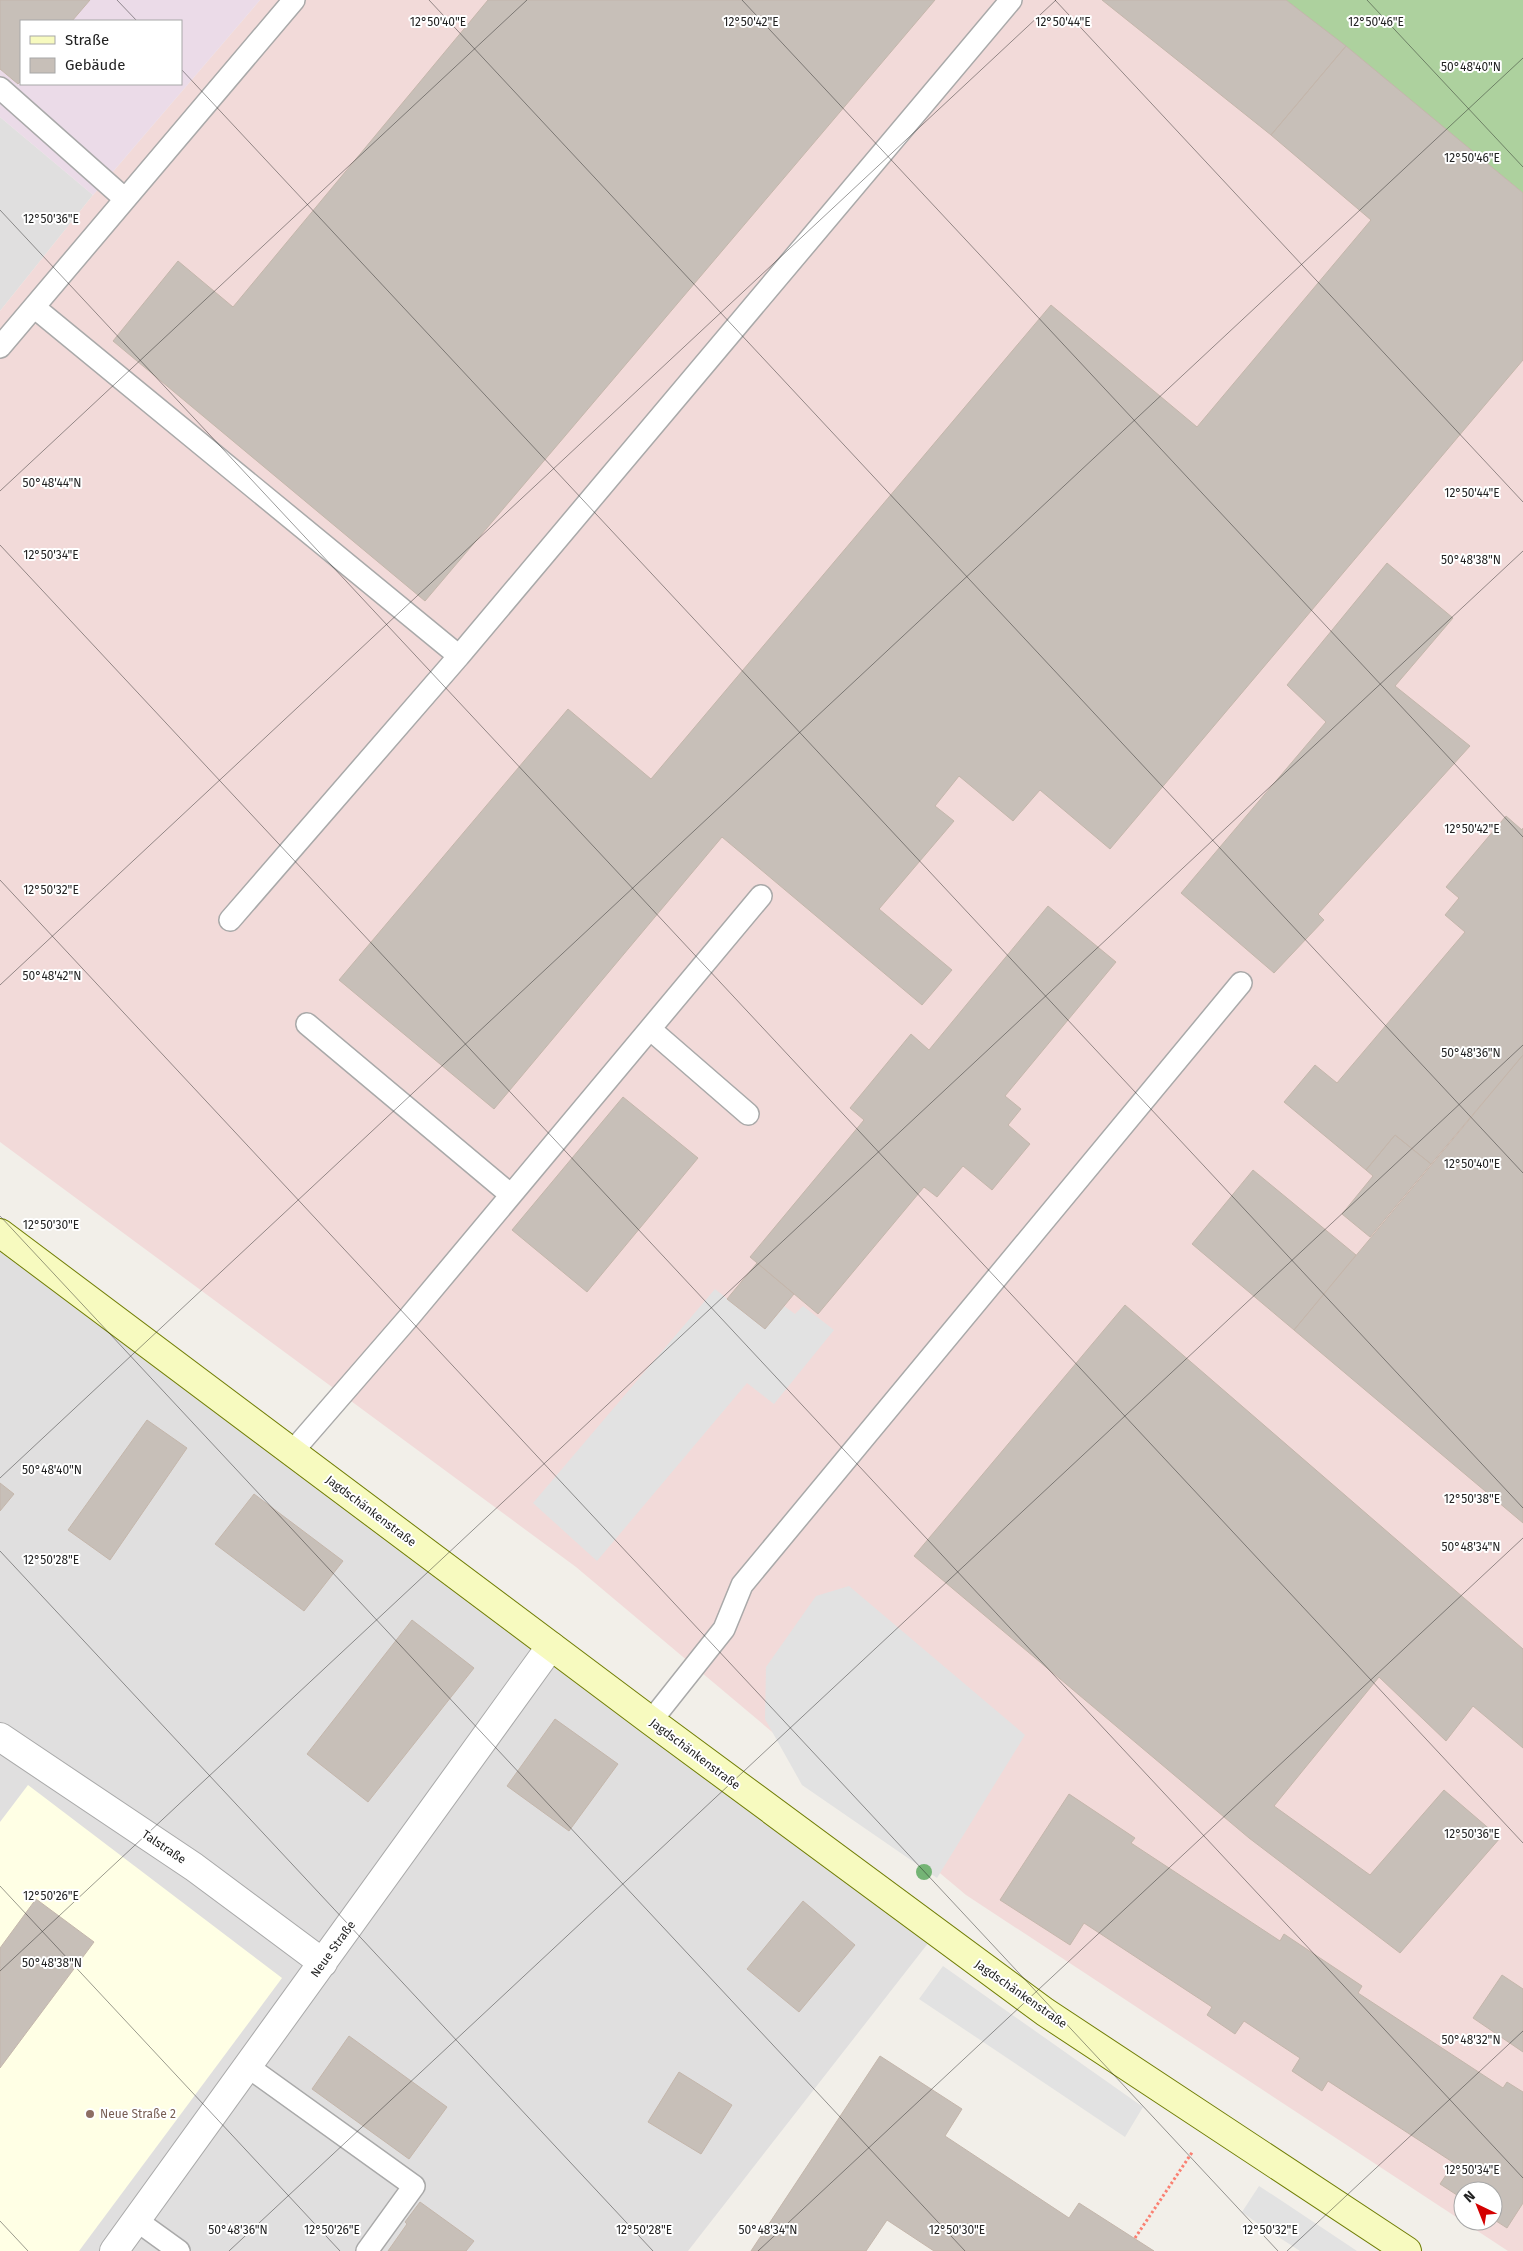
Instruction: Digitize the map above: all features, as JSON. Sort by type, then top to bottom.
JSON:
[{"type":"main road","name":"Jagdschänkenstraße","points":[[0,1233],[651,1721],[1045,2012],[1408,2251]]},
{"type":"street","name":"Neue Straße","points":[[114,2251],[551,1646]]},
{"type":"street","name":"Talstraße","points":[[0,1737],[194,1868],[323,1963]]},
{"type":"lane","points":[[0,347],[294,0]]},
{"type":"lane","points":[[230,920],[459,656],[1011,0]]},
{"type":"lane","points":[[0,88],[125,199]]},
{"type":"lane","points":[[34,307],[459,656]]},
{"type":"lane","points":[[292,1452],[511,1195],[761,896]]},
{"type":"lane","points":[[651,1721],[724,1629],[742,1585],[1241,983]]},
{"type":"lane","points":[[307,1024],[511,1195]]},
{"type":"lane","points":[[650,1029],[748,1114]]},
{"type":"lane","points":[[248,2066],[414,2186],[367,2251]]},
{"type":"lane","points":[[136,2220],[179,2251]]},
{"type":"path","points":[[1135,2238],[1212,2123]]},
{"type":"shaded area","points":[[0,0],[260,0],[93,195],[0,117]]},
{"type":"shaded area","points":[[260,0],[1523,0],[1523,2251],[1508,2251],[1478,2231],[1503,2231],[1503,2181],[1453,2181],[1453,2215],[966,1895],[576,1567],[0,1142],[0,311],[93,195]]},
{"type":"shaded area","points":[[0,117],[93,195],[0,311]]},
{"type":"shaded area","points":[[0,1233],[936,1933],[688,2251],[0,2251]]},
{"type":"shaded area","points":[[715,1289],[765,1329],[784,1306],[795,1314],[803,1306],[834,1330],[774,1404],[747,1383],[597,1561],[533,1503]]},
{"type":"shaded area","points":[[849,1586],[1025,1735],[937,1878],[802,1785],[765,1719],[766,1667],[816,1596]]},
{"type":"shaded area","name":"Neue Straße 2","points":[[28,1785],[282,1978],[79,2251],[0,2251],[0,1822]]},
{"type":"shaded area","points":[[943,1966],[1143,2107],[1125,2137],[919,1999]]},
{"type":"shaded area","points":[[1259,2186],[1357,2251],[1300,2251],[1257,2223],[1242,2212]]},
{"type":"green space","points":[[1286,0],[1523,0],[1523,193]]},
{"type":"building","points":[[0,0],[90,0],[73,20],[20,20],[20,82],[18,84],[0,69]]},
{"type":"building","points":[[488,0],[935,0],[425,601],[113,341],[178,261],[233,307]]},
{"type":"building","points":[[1102,0],[1286,0],[1346,46],[1271,135]]},
{"type":"building","points":[[1346,46],[1523,193],[1523,360],[1110,849],[1040,790],[1013,821],[959,776],[935,806],[954,821],[879,909],[952,970],[922,1005],[722,837],[494,1109],[339,980],[568,709],[651,779],[1051,305],[1197,427],[1371,220],[1271,135]]},
{"type":"building","points":[[1387,563],[1453,618],[1395,686],[1470,746],[1318,914],[1324,920],[1274,973],[1181,893],[1326,722],[1287,685]]},
{"type":"building","points":[[1506,816],[1522,830],[1523,828],[1523,1055],[1431,1164],[1395,1135],[1366,1170],[1284,1102],[1315,1065],[1337,1083],[1465,932],[1445,915],[1459,898],[1446,887]]},
{"type":"building","points":[[1048,906],[1116,962],[1005,1096],[1021,1109],[1008,1125],[1030,1144],[992,1190],[963,1166],[937,1197],[924,1187],[818,1314],[750,1257],[864,1120],[850,1108],[911,1034],[929,1050]]},
{"type":"building","points":[[1523,1055],[1523,1523],[1294,1330]]},
{"type":"building","points":[[623,1097],[698,1158],[587,1292],[512,1230]]},
{"type":"building","points":[[1395,1135],[1431,1164],[1370,1237],[1342,1214],[1373,1176],[1366,1170]]},
{"type":"building","points":[[1253,1170],[1356,1255],[1294,1330],[1192,1244]]},
{"type":"building","points":[[757,1263],[794,1294],[765,1329],[727,1299]]},
{"type":"building","points":[[1125,1305],[1523,1649],[1523,1748],[1473,1706],[1446,1741],[1379,1677],[1274,1806],[1370,1875],[1444,1790],[1500,1838],[1400,1953],[1249,1838],[914,1556]]},
{"type":"building","points":[[147,1420],[187,1448],[110,1560],[68,1530]]},
{"type":"building","points":[[0,1483],[14,1494],[0,1511]]},
{"type":"building","points":[[254,1494],[343,1561],[304,1611],[215,1544]]},
{"type":"building","points":[[412,1620],[474,1668],[368,1802],[307,1754]]},
{"type":"building","points":[[555,1719],[618,1764],[569,1831],[507,1786]]},
{"type":"building","points":[[1069,1794],[1135,1838],[1131,1843],[1280,1941],[1284,1934],[1362,1986],[1358,1993],[1503,2088],[1507,2082],[1523,2092],[1523,2203],[1507,2228],[1503,2225],[1503,2181],[1453,2181],[1453,2192],[1440,2184],[1454,2163],[1328,2081],[1322,2091],[1292,2071],[1300,2058],[1244,2021],[1235,2034],[1207,2015],[1212,2007],[1084,1923],[1070,1945],[1000,1900]]},
{"type":"building","points":[[36,1899],[94,1942],[0,2068],[0,1948]]},
{"type":"building","points":[[803,1901],[855,1945],[799,2012],[747,1969]]},
{"type":"building","points":[[1502,1975],[1523,1989],[1523,2052],[1473,2018]]},
{"type":"building","points":[[349,2036],[447,2107],[409,2159],[312,2089]]},
{"type":"building","points":[[880,2056],[962,2109],[945,2136],[1069,2218],[1079,2203],[1154,2251],[934,2251],[887,2220],[866,2251],[751,2251]]},
{"type":"building","points":[[679,2072],[732,2105],[701,2154],[648,2122]]},
{"type":"building","points":[[420,2202],[474,2241],[466,2251],[388,2251],[407,2224],[405,2222]]},
{"type":"place","name":"Neue Straße 2","points":[[90,2114]]}]
